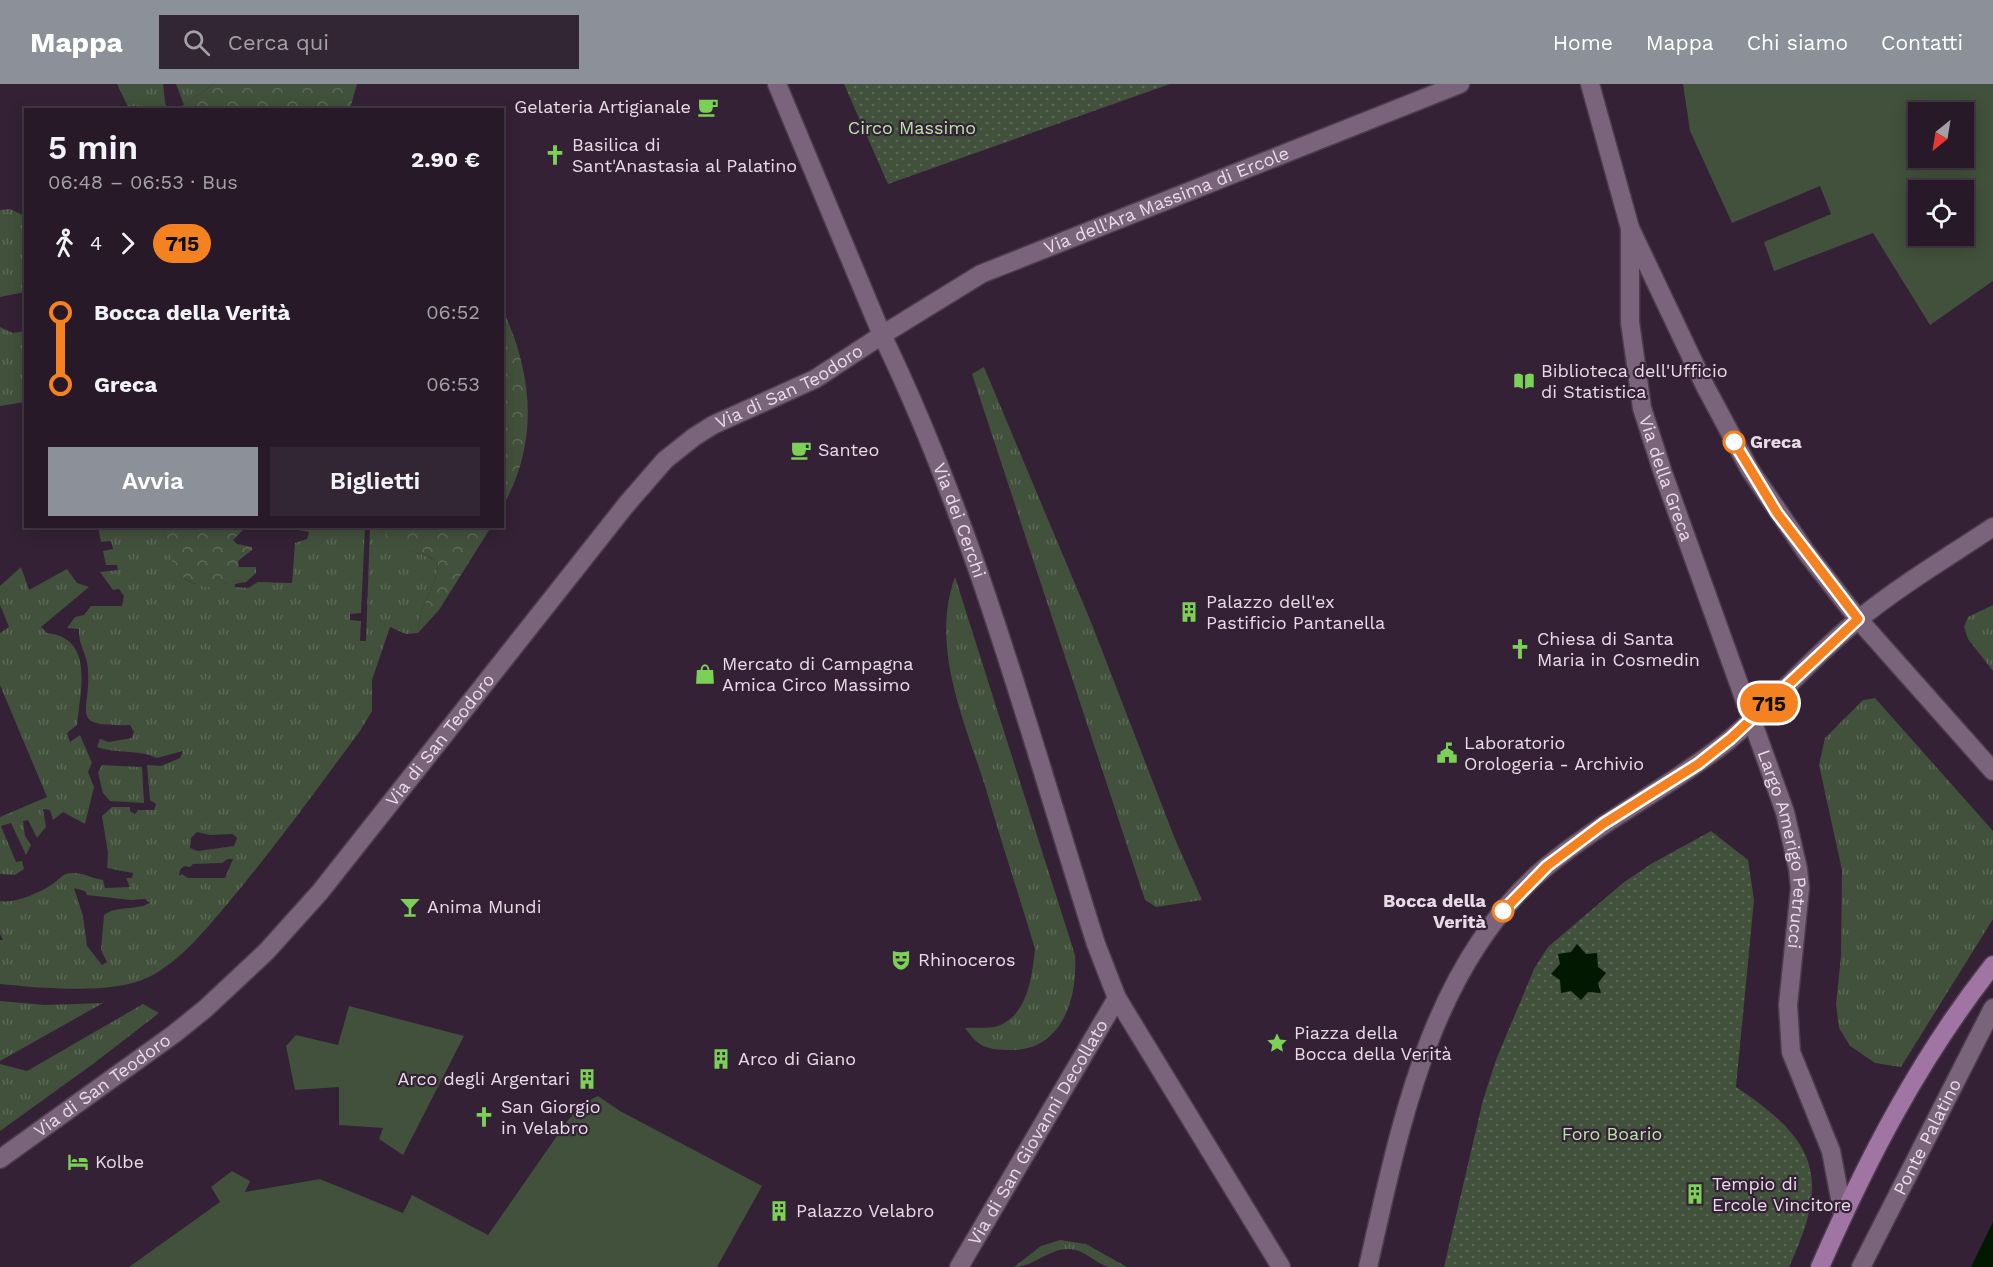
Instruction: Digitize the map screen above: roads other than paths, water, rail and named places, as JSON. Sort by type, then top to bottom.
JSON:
[{"type":"main road","name":"Via dei Cerchi","points":[[777,84],[882,334],[905,383],[968,540],[1106,971],[1117,998]]},
{"type":"main road","name":"Via dell'Ara Massima di Ercole","points":[[882,334],[981,274],[1460,84]]},
{"type":"main road","name":"Via della Greca","points":[[1590,84],[1630,228],[1705,386],[1750,470],[1800,544],[1858,619]]},
{"type":"main road","name":"Via della Greca","points":[[1630,228],[1630,322],[1642,408],[1669,493],[1752,720]]},
{"type":"main road","name":"Via di San Teodoro","points":[[0,1159],[174,1034],[242,976],[266,952],[320,892],[626,505],[665,460],[713,425],[815,379],[882,334]]},
{"type":"main road","points":[[1368,1267],[1394,1156],[1421,1064],[1443,1011],[1481,939],[1510,903],[1547,866],[1603,824],[1698,764],[1752,720],[1858,619],[1993,527]]},
{"type":"main road","points":[[1858,619],[1993,771]]},
{"type":"main road","name":"Largo Amerigo Petrucci","points":[[1752,720],[1785,812],[1798,869],[1798,917],[1788,1005],[1791,1052],[1831,1151],[1843,1214]]},
{"type":"main road","points":[[1820,1267],[1893,1112],[1946,1027],[1993,965]]},
{"type":"main road","points":[[1117,998],[1281,1267]]},
{"type":"main road","name":"Via di San Giovanni Decollato","points":[[959,1267],[1117,998]]},
{"type":"main road","name":"Ponte Palatino","points":[[1861,1267],[1993,1008]]},
{"type":"place","name":"Gelateria Artigianale","points":[[708,107]]},
{"type":"place","name":"Basilica di Sant'Anastasia al Palatino","points":[[555,155]]},
{"type":"place","name":"Biblioteca dell'Ufficio di Statistica","points":[[1524,381]]},
{"type":"place","name":"Greca","points":[[1734,442]]},
{"type":"place","name":"Santeo","points":[[801,450]]},
{"type":"place","name":"Palazzo dell'ex Pastificio Pantanella","points":[[1189,612]]},
{"type":"place","name":"Chiesa di Santa Maria in Cosmedin","points":[[1520,649]]},
{"type":"place","name":"Mercato di Campagna Amica Circo Massimo","points":[[705,674]]},
{"type":"place","name":"Laboratorio Orologeria - Archivio","points":[[1447,753]]},
{"type":"place","name":"Anima Mundi","points":[[410,907]]},
{"type":"place","name":"Bocca della Verità","points":[[1503,911]]},
{"type":"place","name":"Rhinoceros","points":[[901,960]]},
{"type":"place","name":"Piazza della Bocca della Verità","points":[[1277,1043]]},
{"type":"place","name":"Arco di Giano","points":[[721,1059]]},
{"type":"place","name":"Arco degli Argentari","points":[[587,1079]]},
{"type":"place","name":"San Giorgio in Velabro","points":[[484,1117]]},
{"type":"place","name":"Kolbe","points":[[78,1162]]},
{"type":"place","name":"Tempio di Ercole Vincitore","points":[[1695,1194]]},
{"type":"place","name":"Palazzo Velabro","points":[[779,1211]]},
{"type":"park label","name":"Circo Massimo","points":[[912,128]]},
{"type":"park label","name":"Foro Boario","points":[[1612,1134]]}]
